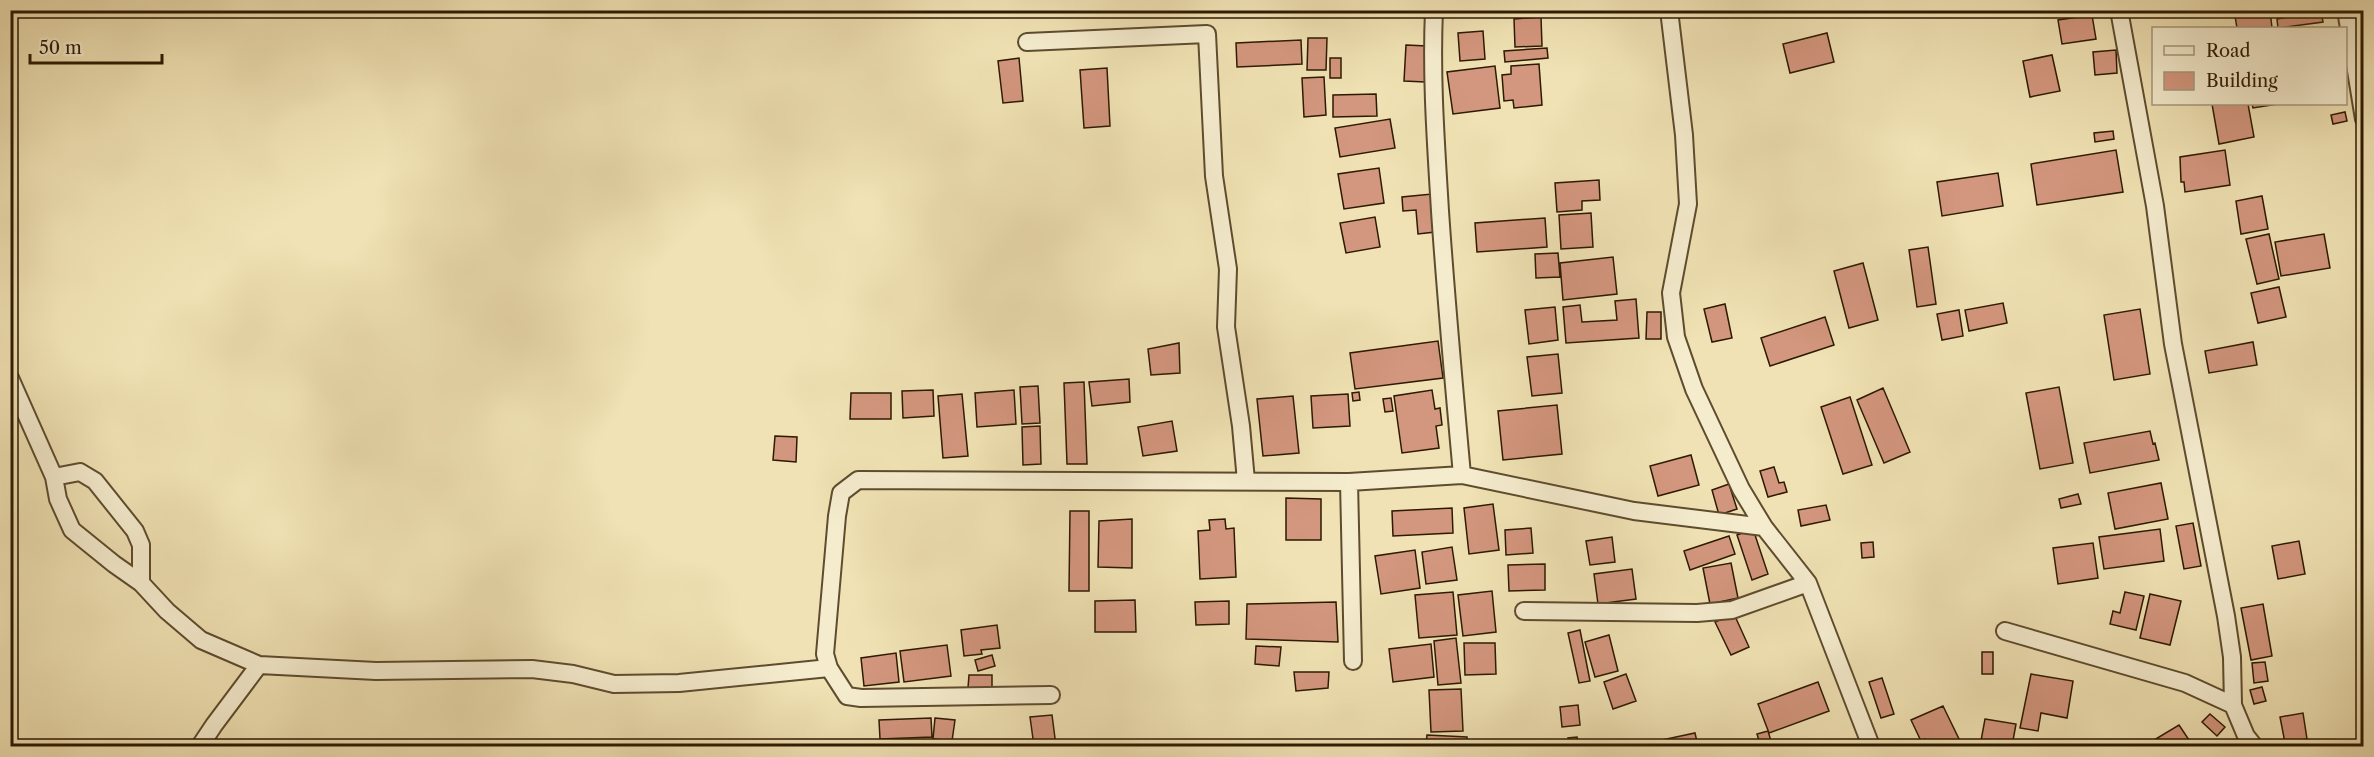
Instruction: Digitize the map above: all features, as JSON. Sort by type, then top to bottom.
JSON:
[{"type":"street","points":[[1434,10],[1434,114],[1462,475]]},
{"type":"street","points":[[1669,10],[1684,135],[1688,204],[1671,293],[1676,337],[1694,389],[1720,447],[1764,527],[1808,583],[1871,747]]},
{"type":"street","points":[[2119,10],[2155,206],[2173,344],[2232,657],[2233,705],[2246,736],[2254,747]]},
{"type":"street","points":[[2346,10],[2364,119]]},
{"type":"street","points":[[1027,42],[1208,34],[1214,176],[1228,268],[1226,327],[1241,426],[1246,481]]},
{"type":"street","points":[[10,378],[54,477],[58,499],[72,530],[141,583],[167,611],[201,640],[259,665],[376,670],[531,669],[573,674],[614,684],[679,683],[829,668]]},
{"type":"street","points":[[54,477],[80,472],[95,481],[135,531],[141,546],[141,583]]},
{"type":"street","points":[[1051,695],[861,698],[847,696],[829,668],[825,654],[841,493],[858,480],[1349,482],[1462,475],[1634,511],[1764,527]]},
{"type":"street","points":[[1349,482],[1353,661]]},
{"type":"street","points":[[1524,611],[1697,613],[1732,610],[1808,583]]},
{"type":"street","points":[[2005,631],[2185,683],[2233,705]]},
{"type":"street","points":[[200,747],[213,724],[259,665]]},
{"type":"building","points":[[2234,10],[2270,10],[2272,27],[2237,27]]},
{"type":"building","points":[[2321,11],[2323,22],[2278,27],[2277,19]]},
{"type":"building","points":[[2092,15],[2096,39],[2062,44],[2058,20]]},
{"type":"building","points":[[1541,17],[1542,46],[1515,47],[1514,19]]},
{"type":"building","points":[[1483,31],[1485,59],[1460,61],[1458,33]]},
{"type":"building","points":[[1827,33],[1834,62],[1790,73],[1783,44]]},
{"type":"building","points":[[1308,38],[1327,38],[1326,70],[1307,70]]},
{"type":"building","points":[[1301,40],[1302,64],[1237,67],[1236,43]]},
{"type":"building","points":[[1406,45],[1427,46],[1425,82],[1404,81]]},
{"type":"building","points":[[1547,48],[1548,58],[1505,62],[1504,51]]},
{"type":"building","points":[[2116,50],[2117,73],[2095,75],[2093,52]]},
{"type":"building","points":[[2052,55],[2060,91],[2030,97],[2023,61]]},
{"type":"building","points":[[1019,58],[1023,101],[1003,103],[998,61]]},
{"type":"building","points":[[1330,58],[1341,58],[1341,78],[1330,78]]},
{"type":"building","points":[[1539,64],[1542,105],[1514,108],[1513,100],[1504,101],[1502,75],[1511,74],[1511,66]]},
{"type":"building","points":[[1495,66],[1500,108],[1453,114],[1447,72]]},
{"type":"building","points":[[1107,68],[1110,126],[1084,128],[1080,70]]},
{"type":"building","points":[[1324,77],[1326,115],[1304,117],[1302,78]]},
{"type":"building","points":[[1376,94],[1377,116],[1333,117],[1333,95]]},
{"type":"building","points":[[2212,105],[2248,105],[2254,137],[2219,144]]},
{"type":"building","points":[[2252,105],[2272,105],[2253,108]]},
{"type":"building","points":[[2345,112],[2347,121],[2333,124],[2331,115]]},
{"type":"building","points":[[1390,119],[1395,148],[1340,157],[1335,128]]},
{"type":"building","points":[[2113,131],[2114,139],[2095,142],[2094,133]]},
{"type":"building","points":[[2116,150],[2123,192],[2037,205],[2031,164]]},
{"type":"building","points":[[2225,150],[2230,185],[2185,192],[2184,182],[2181,182],[2180,157]]},
{"type":"building","points":[[1379,168],[1384,203],[1344,209],[1338,174]]},
{"type":"building","points":[[1998,173],[2003,206],[1942,216],[1937,182]]},
{"type":"building","points":[[1599,180],[1600,200],[1582,201],[1582,210],[1557,212],[1555,183]]},
{"type":"building","points":[[1432,194],[1435,232],[1418,234],[1416,210],[1403,211],[1402,197]]},
{"type":"building","points":[[2262,196],[2268,229],[2241,234],[2236,201]]},
{"type":"building","points":[[1591,213],[1593,247],[1561,249],[1559,215]]},
{"type":"building","points":[[1375,217],[1380,247],[1346,253],[1340,223]]},
{"type":"building","points":[[1545,218],[1547,247],[1477,252],[1475,223]]},
{"type":"building","points":[[2269,234],[2279,279],[2257,284],[2246,239]]},
{"type":"building","points":[[2324,234],[2330,268],[2281,276],[2275,242]]},
{"type":"building","points":[[1928,247],[1936,304],[1917,307],[1909,250]]},
{"type":"building","points":[[1558,253],[1560,277],[1536,278],[1535,254]]},
{"type":"building","points":[[1613,257],[1617,294],[1563,300],[1560,263]]},
{"type":"building","points":[[1863,263],[1878,320],[1849,328],[1834,271]]},
{"type":"building","points":[[2279,287],[2286,317],[2258,323],[2251,293]]},
{"type":"building","points":[[1636,299],[1639,338],[1566,343],[1563,307],[1580,305],[1582,322],[1617,320],[1615,301]]},
{"type":"building","points":[[2003,303],[2007,323],[1969,331],[1965,310]]},
{"type":"building","points":[[1725,304],[1732,338],[1712,342],[1704,309]]},
{"type":"building","points":[[1555,307],[1558,340],[1529,344],[1525,310]]},
{"type":"building","points":[[2140,309],[2150,374],[2114,380],[2104,315]]},
{"type":"building","points":[[1959,310],[1963,336],[1942,340],[1937,314]]},
{"type":"building","points":[[1647,312],[1661,312],[1661,339],[1646,339]]},
{"type":"building","points":[[1825,317],[1834,345],[1770,366],[1761,338]]},
{"type":"building","points":[[1438,341],[1443,378],[1355,389],[1350,353]]},
{"type":"building","points":[[2253,342],[2257,365],[2209,373],[2205,351]]},
{"type":"building","points":[[1179,343],[1180,373],[1151,375],[1148,349]]},
{"type":"building","points":[[1558,354],[1562,393],[1532,396],[1527,357]]},
{"type":"building","points":[[1129,379],[1130,402],[1092,406],[1089,382]]},
{"type":"building","points":[[1084,382],[1087,464],[1067,464],[1064,383]]},
{"type":"building","points":[[1038,386],[1040,423],[1022,424],[1020,387]]},
{"type":"building","points":[[2059,387],[2073,463],[2040,469],[2026,393]]},
{"type":"building","points":[[1883,388],[1910,452],[1884,463],[1857,400]]},
{"type":"building","points":[[933,390],[934,416],[903,418],[902,391]]},
{"type":"building","points":[[1014,390],[1016,424],[977,427],[975,393]]},
{"type":"building","points":[[1432,390],[1435,409],[1440,408],[1442,425],[1436,426],[1439,448],[1402,453],[1394,396]]},
{"type":"building","points":[[1359,392],[1360,400],[1353,401],[1352,393]]},
{"type":"building","points":[[851,393],[891,393],[891,419],[850,419]]},
{"type":"building","points":[[962,394],[968,456],[943,458],[938,396]]},
{"type":"building","points":[[1348,394],[1350,426],[1313,428],[1311,396]]},
{"type":"building","points":[[1293,396],[1299,453],[1263,456],[1257,399]]},
{"type":"building","points":[[1850,397],[1872,465],[1843,474],[1821,407]]},
{"type":"building","points":[[1391,398],[1393,411],[1385,412],[1383,399]]},
{"type":"building","points":[[1557,405],[1562,454],[1503,460],[1498,411]]},
{"type":"building","points":[[1172,421],[1177,451],[1143,456],[1138,427]]},
{"type":"building","points":[[1040,426],[1041,464],[1023,465],[1022,427]]},
{"type":"building","points":[[2150,431],[2159,460],[2090,473],[2084,443]]},
{"type":"building","points":[[775,436],[797,437],[796,462],[773,460]]},
{"type":"building","points":[[1691,455],[1699,485],[1658,496],[1650,466]]},
{"type":"building","points":[[1774,467],[1779,483],[1784,482],[1787,492],[1768,497],[1760,471]]},
{"type":"building","points":[[2161,483],[2168,519],[2115,529],[2108,493]]},
{"type":"building","points":[[1729,484],[1737,509],[1719,515],[1712,490]]},
{"type":"building","points":[[2078,494],[2081,504],[2061,508],[2059,499]]},
{"type":"building","points":[[1286,498],[1321,499],[1321,540],[1286,540]]},
{"type":"building","points":[[1493,504],[1499,550],[1469,554],[1464,508]]},
{"type":"building","points":[[1826,505],[1830,520],[1801,526],[1798,510]]},
{"type":"building","points":[[1452,508],[1453,533],[1393,536],[1392,511]]},
{"type":"building","points":[[1070,511],[1089,511],[1089,591],[1069,591]]},
{"type":"building","points":[[1132,519],[1132,568],[1098,567],[1099,521]]},
{"type":"building","points":[[1225,519],[1226,529],[1234,528],[1236,577],[1200,579],[1198,531],[1210,530],[1209,520]]},
{"type":"building","points":[[2193,523],[2201,566],[2184,569],[2176,526]]},
{"type":"building","points":[[1531,528],[1533,553],[1506,555],[1505,530]]},
{"type":"building","points":[[1753,529],[1768,574],[1752,580],[1737,535]]},
{"type":"building","points":[[2160,529],[2164,561],[2104,569],[2099,537]]},
{"type":"building","points":[[1729,536],[1735,554],[1690,570],[1684,551]]},
{"type":"building","points":[[1612,537],[1615,562],[1590,565],[1586,541]]},
{"type":"building","points":[[2299,541],[2305,574],[2278,579],[2272,546]]},
{"type":"building","points":[[1873,542],[1874,557],[1862,558],[1861,543]]},
{"type":"building","points":[[2093,543],[2098,578],[2058,584],[2053,548]]},
{"type":"building","points":[[1452,547],[1457,580],[1426,584],[1422,552]]},
{"type":"building","points":[[1415,550],[1420,588],[1381,594],[1375,556]]},
{"type":"building","points":[[1731,563],[1738,598],[1710,604],[1703,568]]},
{"type":"building","points":[[1545,564],[1545,590],[1509,591],[1508,565]]},
{"type":"building","points":[[1632,569],[1636,599],[1598,604],[1594,574]]},
{"type":"building","points":[[1492,591],[1496,632],[1463,636],[1458,595]]},
{"type":"building","points":[[1453,592],[1457,635],[1419,638],[1415,595]]},
{"type":"building","points":[[2125,592],[2144,596],[2136,630],[2110,624],[2113,611],[2120,613]]},
{"type":"building","points":[[2150,594],[2181,601],[2170,645],[2140,638]]},
{"type":"building","points":[[1135,600],[1136,632],[1095,632],[1095,601]]},
{"type":"building","points":[[1229,601],[1229,624],[1196,625],[1195,602]]},
{"type":"building","points":[[1336,602],[1338,642],[1246,639],[1247,604]]},
{"type":"building","points":[[2263,604],[2272,656],[2251,660],[2241,608]]},
{"type":"building","points":[[1734,614],[1749,647],[1731,655],[1715,622]]},
{"type":"building","points":[[997,625],[1000,648],[981,650],[982,654],[964,656],[961,630]]},
{"type":"building","points":[[1580,630],[1590,681],[1579,683],[1568,633]]},
{"type":"building","points":[[1609,635],[1618,671],[1595,677],[1585,642]]},
{"type":"building","points":[[1456,638],[1461,683],[1438,685],[1434,641]]},
{"type":"building","points":[[1464,643],[1495,643],[1496,674],[1465,675]]},
{"type":"building","points":[[1431,644],[1434,677],[1393,682],[1389,649]]},
{"type":"building","points":[[947,645],[951,676],[904,682],[900,651]]},
{"type":"building","points":[[1256,646],[1281,647],[1279,666],[1255,664]]},
{"type":"building","points":[[1982,652],[1993,652],[1993,674],[1982,674]]},
{"type":"building","points":[[896,653],[899,682],[864,686],[861,658]]},
{"type":"building","points":[[992,655],[995,666],[978,671],[975,660]]},
{"type":"building","points":[[2265,662],[2268,681],[2254,683],[2252,663]]},
{"type":"building","points":[[1294,672],[1329,672],[1328,688],[1296,691]]},
{"type":"building","points":[[1626,674],[1636,701],[1613,709],[1604,682]]},
{"type":"building","points":[[2031,674],[2073,681],[2067,718],[2041,713],[2038,731],[2020,728]]},
{"type":"building","points":[[969,675],[992,675],[992,689],[968,688]]},
{"type":"building","points":[[1882,678],[1894,714],[1881,718],[1869,682]]},
{"type":"building","points":[[1818,682],[1829,711],[1769,733],[1758,704]]},
{"type":"building","points":[[2262,687],[2266,701],[2254,704],[2250,690]]},
{"type":"building","points":[[1461,689],[1463,731],[1431,732],[1429,690]]},
{"type":"building","points":[[1578,705],[1580,725],[1562,727],[1560,707]]},
{"type":"building","points":[[1943,706],[1959,739],[1943,746],[1929,746],[1925,739],[1921,741],[1911,720]]},
{"type":"building","points":[[2303,713],[2307,739],[2285,743],[2280,717]]},
{"type":"building","points":[[2210,714],[2225,727],[2217,736],[2202,722]]},
{"type":"building","points":[[1052,715],[1056,746],[1034,746],[1030,717]]},
{"type":"building","points":[[931,718],[932,737],[880,739],[879,720]]},
{"type":"building","points":[[935,718],[955,720],[952,741],[933,739]]},
{"type":"building","points":[[1985,719],[2016,724],[2012,746],[1980,746]]},
{"type":"building","points":[[2179,725],[2193,746],[2144,746]]},
{"type":"building","points":[[1768,731],[1771,741],[1760,744],[1757,734]]},
{"type":"building","points":[[1695,733],[1698,746],[1658,746],[1657,741]]},
{"type":"building","points":[[1427,735],[1467,737],[1467,746],[1426,746]]},
{"type":"building","points":[[1577,737],[1579,746],[1570,746],[1568,738]]},
{"type":"building","points":[[1962,741],[1965,746],[1952,746]]}]
